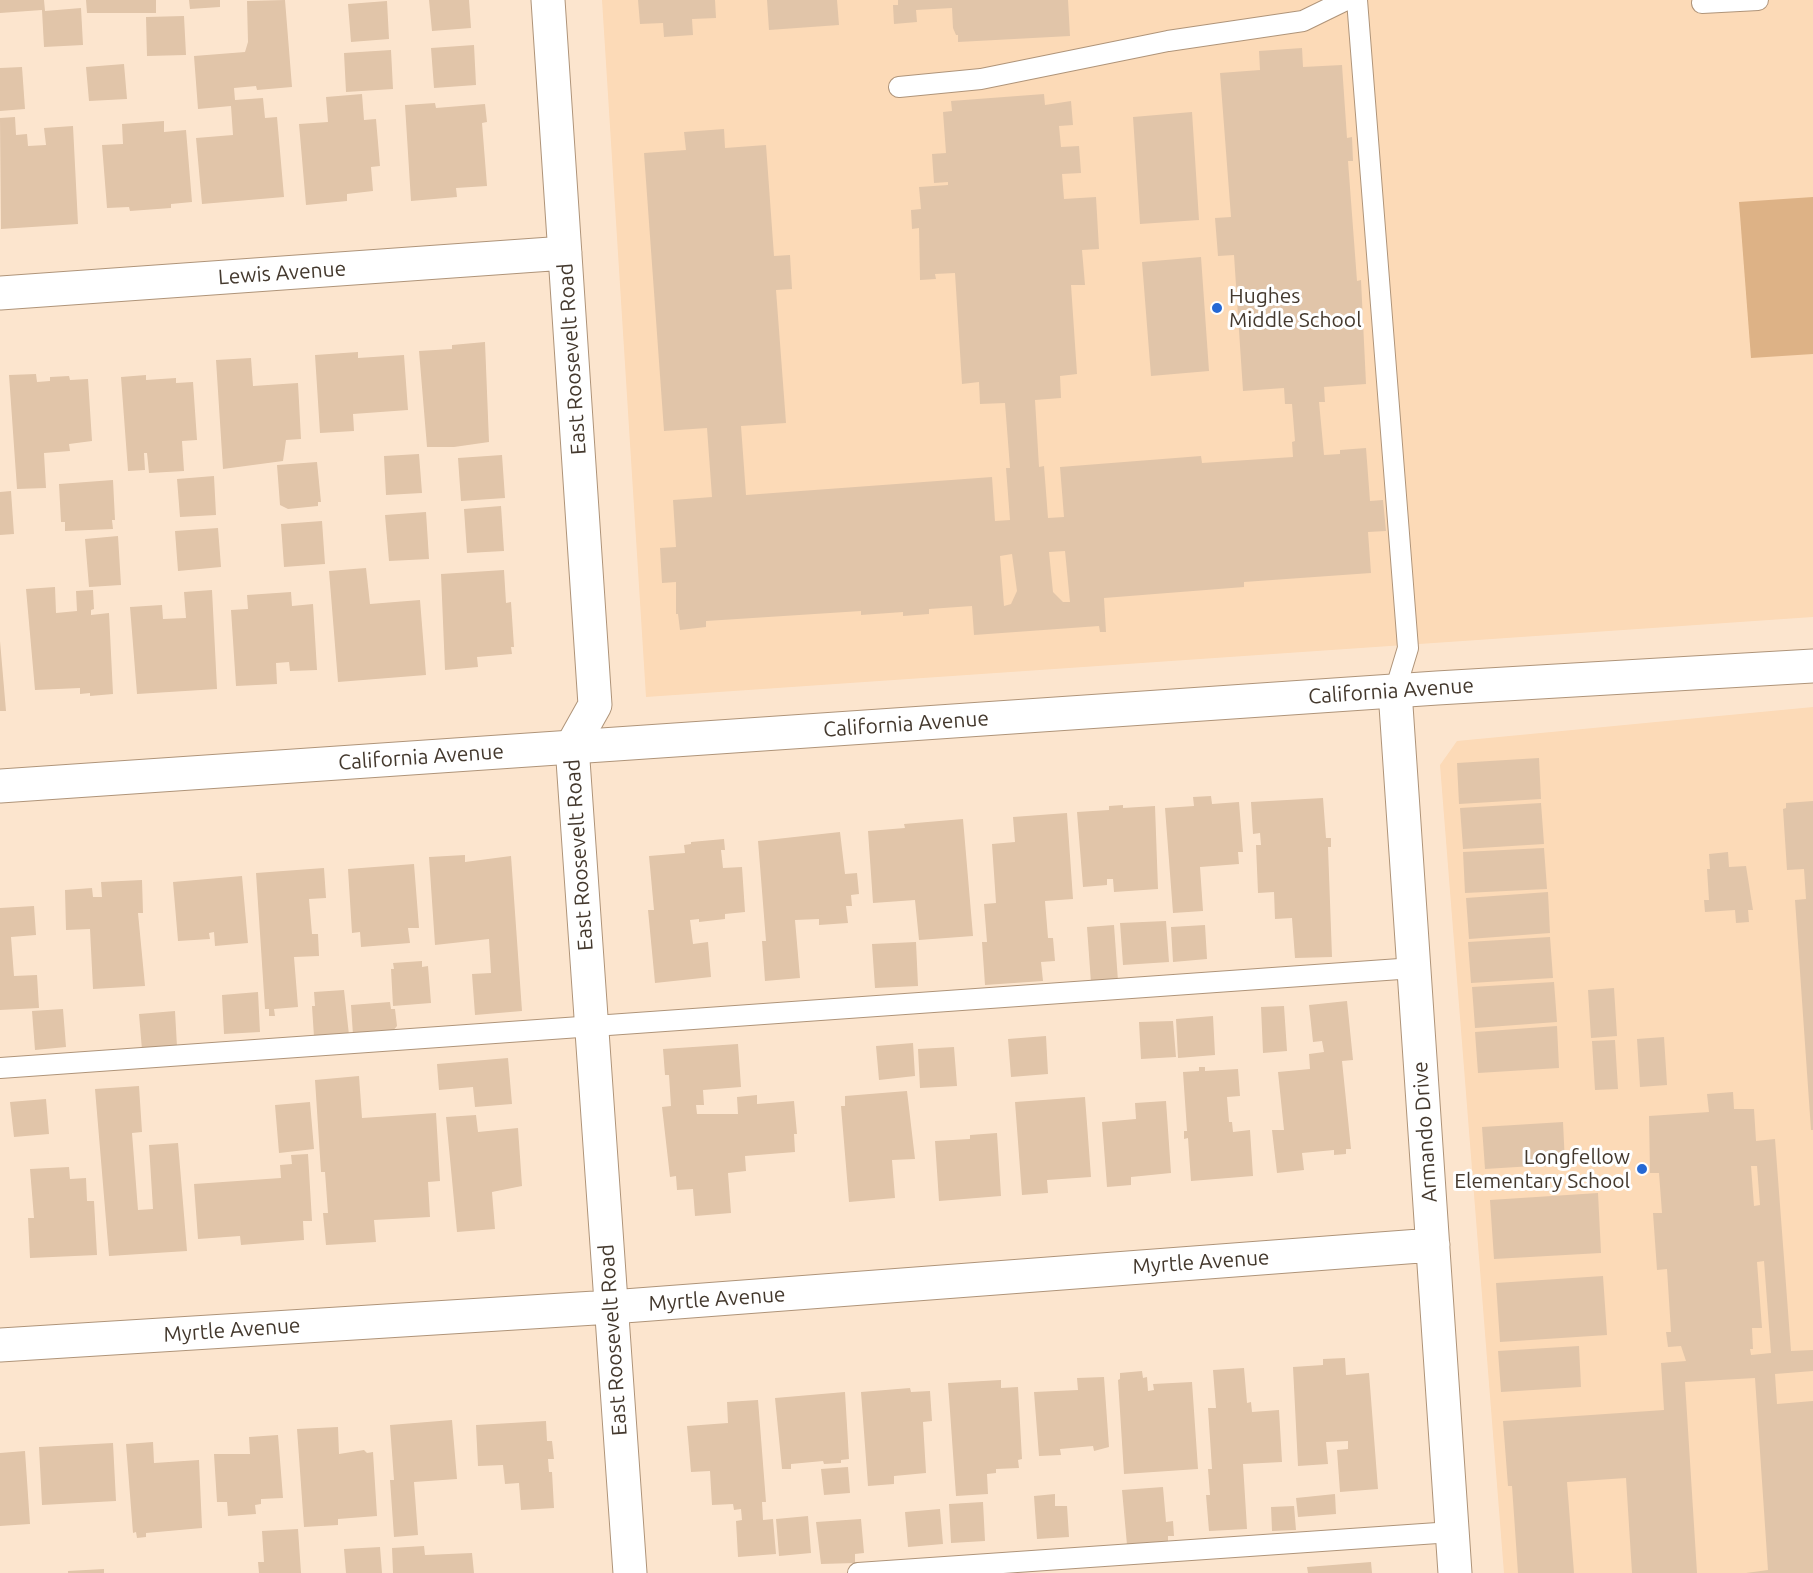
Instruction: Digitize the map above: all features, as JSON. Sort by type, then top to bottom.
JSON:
[{"type":"street","name":"East Roosevelt Road","points":[[548,0],[595,705],[572,746],[630,1573]]},
{"type":"street","name":"Lewis Avenue","points":[[0,293],[565,253]]},
{"type":"street","name":"California Avenue","points":[[0,786],[572,746],[1813,666]]},
{"type":"street","name":"Armando Drive","points":[[1395,692],[1455,1573]]},
{"type":"street","name":"Myrtle Avenue","points":[[0,1345],[611,1307],[1433,1245]]},
{"type":"lane","points":[[899,87],[981,79],[1168,41],[1303,21],[1346,0]]},
{"type":"lane","points":[[1357,0],[1408,648],[1395,692]]},
{"type":"lane","points":[[1702,3],[1758,0]]},
{"type":"lane","points":[[0,1068],[1414,968]]},
{"type":"lane","points":[[858,1573],[1452,1532]]},
{"type":"shaded area","name":"Hughes Middle School","points":[[602,0],[1813,0],[1813,617],[646,697]]},
{"type":"shaded area","points":[[1813,197],[1813,354],[1751,358],[1739,202]]},
{"type":"shaded area","name":"Longfellow Elementary School","points":[[1813,707],[1813,1573],[1504,1573],[1440,765],[1457,741]]},
{"type":"building","points":[[0,0],[44,0],[45,11],[81,8],[83,45],[44,47],[42,10],[0,13]]},
{"type":"building","points":[[86,0],[156,0],[156,13],[87,13]]},
{"type":"building","points":[[189,0],[220,0],[220,7],[190,9]]},
{"type":"building","points":[[285,0],[292,87],[257,90],[256,86],[234,88],[235,100],[263,98],[265,118],[277,117],[284,197],[202,204],[196,138],[233,135],[231,106],[198,109],[194,56],[245,52],[248,42],[247,1]]},
{"type":"building","points":[[429,0],[469,0],[471,28],[432,31]]},
{"type":"building","points":[[638,0],[715,0],[716,18],[692,19],[693,35],[664,37],[663,23],[640,24]]},
{"type":"building","points":[[767,0],[837,0],[839,25],[769,30]]},
{"type":"building","points":[[898,0],[1068,0],[1070,36],[958,42],[958,35],[953,28],[952,8],[916,10],[917,22],[894,24],[893,5],[898,5]]},
{"type":"building","points":[[387,1],[389,39],[351,42],[348,4]]},
{"type":"building","points":[[184,16],[186,55],[147,56],[146,17]]},
{"type":"building","points":[[474,45],[476,85],[434,88],[431,48]]},
{"type":"building","points":[[1302,48],[1303,67],[1342,65],[1347,138],[1352,137],[1353,161],[1348,161],[1357,281],[1361,280],[1366,384],[1324,387],[1325,402],[1319,402],[1324,455],[1340,454],[1340,450],[1366,448],[1370,501],[1383,500],[1386,531],[1368,532],[1371,573],[1244,582],[1244,587],[1104,598],[1106,632],[1100,632],[1099,626],[974,635],[972,606],[929,609],[929,614],[903,616],[903,612],[861,615],[861,611],[706,621],[706,627],[680,630],[678,614],[676,614],[676,582],[662,583],[660,548],[676,547],[673,500],[712,497],[707,428],[664,431],[644,153],[686,150],[684,132],[724,129],[725,148],[766,145],[774,256],[790,255],[792,289],[776,290],[786,423],[741,426],[746,495],[992,477],[995,521],[1010,520],[1006,468],[1010,468],[1005,403],[980,404],[979,382],[962,384],[955,273],[935,274],[936,279],[920,280],[919,228],[912,229],[911,210],[921,209],[919,187],[948,185],[948,182],[934,183],[932,154],[946,153],[943,112],[952,111],[951,101],[1044,94],[1045,105],[1071,101],[1073,125],[1059,126],[1061,147],[1079,146],[1081,173],[1062,174],[1064,199],[1096,197],[1099,249],[1082,250],[1085,285],[1071,285],[1077,374],[1060,376],[1061,398],[1035,400],[1039,467],[1044,466],[1048,518],[1064,517],[1060,467],[1201,456],[1202,463],[1293,457],[1292,442],[1295,441],[1292,404],[1285,404],[1284,388],[1243,391],[1234,255],[1218,256],[1215,218],[1231,217],[1220,73],[1260,70],[1259,51]],"holes":[[[1065,551],[1070,602],[1063,602],[1053,592],[1049,552]],[[1012,554],[1017,591],[1011,604],[1004,606],[1000,556]]]},
{"type":"building","points":[[391,50],[393,89],[346,92],[344,53]]},
{"type":"building","points":[[124,64],[127,99],[89,101],[86,67]]},
{"type":"building","points":[[22,67],[25,109],[0,111],[0,68]]},
{"type":"building","points":[[362,94],[364,120],[376,119],[380,166],[371,167],[373,191],[347,194],[347,201],[306,205],[299,124],[328,122],[326,97]]},
{"type":"building","points":[[435,103],[436,108],[485,104],[487,122],[482,123],[487,186],[456,188],[457,197],[411,201],[405,105]]},
{"type":"building","points":[[1192,112],[1199,220],[1140,224],[1133,117]]},
{"type":"building","points":[[15,117],[16,135],[27,134],[28,146],[46,145],[44,128],[73,126],[78,224],[1,229],[0,118]]},
{"type":"building","points":[[164,121],[164,132],[186,130],[192,202],[171,204],[171,208],[130,211],[129,207],[107,208],[102,145],[123,144],[122,124]]},
{"type":"building","points":[[1201,257],[1209,371],[1151,376],[1142,262]]},
{"type":"building","points":[[485,342],[489,442],[454,447],[427,447],[419,351],[452,349],[452,345]]},
{"type":"building","points":[[358,352],[358,358],[404,355],[408,410],[353,414],[354,431],[320,433],[315,355]]},
{"type":"building","points":[[251,358],[253,386],[298,383],[301,439],[286,440],[283,461],[223,469],[216,360]]},
{"type":"building","points":[[36,374],[37,382],[50,381],[50,377],[69,376],[70,380],[88,379],[92,441],[69,444],[70,451],[44,453],[46,488],[17,489],[9,375]]},
{"type":"building","points":[[146,375],[146,380],[176,378],[176,383],[193,382],[197,440],[182,441],[184,471],[149,473],[147,453],[144,453],[145,470],[128,471],[121,377]]},
{"type":"building","points":[[419,454],[422,493],[386,495],[384,456]]},
{"type":"building","points":[[502,455],[505,498],[461,501],[458,458]]},
{"type":"building","points":[[317,462],[321,502],[318,502],[318,506],[288,509],[280,505],[277,465]]},
{"type":"building","points":[[214,476],[216,515],[180,517],[177,479]]},
{"type":"building","points":[[113,480],[115,520],[112,520],[113,529],[65,531],[65,522],[61,522],[59,484]]},
{"type":"building","points":[[11,491],[14,534],[0,535],[0,492]]},
{"type":"building","points":[[501,506],[504,551],[467,553],[464,509]]},
{"type":"building","points":[[426,512],[429,559],[389,561],[385,515]]},
{"type":"building","points":[[322,521],[325,564],[284,567],[281,524]]},
{"type":"building","points":[[218,528],[221,567],[178,571],[175,531]]},
{"type":"building","points":[[118,536],[121,585],[89,587],[85,539]]},
{"type":"building","points":[[366,568],[370,604],[420,600],[426,675],[338,682],[329,571]]},
{"type":"building","points":[[504,570],[506,603],[511,602],[514,647],[511,647],[512,654],[477,657],[478,667],[445,670],[441,574]]},
{"type":"building","points":[[55,587],[56,613],[77,611],[76,591],[93,590],[94,609],[91,610],[91,615],[109,613],[113,694],[90,696],[90,693],[80,694],[80,688],[35,690],[26,589]]},
{"type":"building","points":[[212,590],[217,689],[137,694],[130,607],[162,605],[163,619],[186,618],[184,592]]},
{"type":"building","points":[[291,592],[292,606],[313,604],[317,670],[290,671],[289,662],[276,663],[277,684],[236,686],[231,610],[248,609],[247,595]]},
{"type":"building","points":[[0,641],[6,711],[0,711]]},
{"type":"building","points":[[1539,758],[1541,799],[1459,804],[1457,763]]},
{"type":"building","points":[[1211,796],[1212,804],[1239,802],[1243,852],[1238,852],[1239,864],[1200,867],[1203,911],[1173,913],[1165,808],[1194,806],[1193,797]]},
{"type":"building","points":[[1323,798],[1326,838],[1331,838],[1331,847],[1328,847],[1332,957],[1295,958],[1292,918],[1275,919],[1274,892],[1258,893],[1256,845],[1261,845],[1260,833],[1253,834],[1251,802]]},
{"type":"building","points":[[1813,801],[1813,1130],[1811,1130],[1795,900],[1806,899],[1804,869],[1787,870],[1783,809],[1786,808],[1786,803]]},
{"type":"building","points":[[1541,803],[1544,844],[1463,849],[1460,808]]},
{"type":"building","points":[[1123,805],[1123,808],[1155,806],[1158,889],[1114,892],[1113,879],[1107,879],[1107,885],[1083,887],[1077,812],[1109,810],[1109,806]]},
{"type":"building","points":[[1067,813],[1073,899],[1045,901],[1048,938],[1053,938],[1055,961],[1041,962],[1043,981],[985,985],[982,942],[987,942],[984,904],[996,903],[992,844],[1015,842],[1013,817]]},
{"type":"building","points":[[963,819],[973,936],[919,940],[915,900],[873,903],[868,831],[905,828],[904,824]]},
{"type":"building","points":[[840,832],[845,874],[857,873],[859,894],[851,895],[852,906],[846,906],[848,923],[819,925],[819,919],[795,920],[800,978],[765,981],[762,941],[766,941],[758,841]]},
{"type":"building","points":[[724,839],[725,850],[721,850],[723,868],[742,867],[745,912],[725,914],[725,919],[699,922],[699,919],[690,920],[693,944],[708,942],[711,977],[655,983],[648,910],[654,910],[649,856],[685,853],[684,845],[691,844],[691,842]]},
{"type":"building","points":[[1544,848],[1547,889],[1465,893],[1463,852]]},
{"type":"building","points":[[1728,852],[1729,867],[1746,866],[1753,910],[1748,910],[1749,922],[1736,923],[1735,910],[1705,912],[1704,900],[1709,900],[1707,869],[1710,869],[1709,854]]},
{"type":"building","points":[[465,855],[465,862],[511,856],[522,1011],[475,1015],[472,974],[491,973],[489,939],[435,945],[429,857]]},
{"type":"building","points":[[414,864],[419,928],[408,928],[410,943],[361,947],[360,932],[352,933],[348,869]]},
{"type":"building","points":[[324,868],[326,898],[309,899],[312,934],[318,934],[319,956],[294,957],[298,1007],[274,1009],[275,1016],[269,1016],[269,1009],[265,1009],[256,873]]},
{"type":"building","points":[[242,876],[248,943],[215,946],[214,932],[209,933],[210,939],[178,941],[173,882]]},
{"type":"building","points":[[142,880],[143,913],[138,913],[145,986],[93,989],[90,929],[66,930],[65,890],[92,888],[93,897],[102,897],[101,882]]},
{"type":"building","points":[[1548,892],[1550,933],[1469,939],[1466,898]]},
{"type":"building","points":[[34,906],[36,935],[11,937],[14,976],[37,975],[39,1008],[0,1010],[0,908]]},
{"type":"building","points":[[1166,921],[1169,962],[1123,965],[1120,923]]},
{"type":"building","points":[[1114,925],[1118,981],[1091,983],[1087,927]]},
{"type":"building","points":[[1205,925],[1207,959],[1173,962],[1171,927]]},
{"type":"building","points":[[1550,937],[1553,978],[1471,983],[1468,942]]},
{"type":"building","points":[[916,942],[918,986],[875,988],[872,944]]},
{"type":"building","points":[[422,961],[422,967],[428,966],[431,1003],[393,1006],[391,969],[394,969],[393,963]]},
{"type":"building","points":[[1554,982],[1557,1022],[1475,1028],[1472,987]]},
{"type":"building","points":[[1614,988],[1617,1036],[1591,1038],[1588,990]]},
{"type":"building","points":[[344,990],[349,1035],[314,1037],[312,1006],[315,1006],[314,992]]},
{"type":"building","points":[[258,992],[260,1032],[224,1034],[222,995]]},
{"type":"building","points":[[1347,1001],[1353,1060],[1342,1061],[1351,1149],[1346,1149],[1346,1154],[1334,1155],[1334,1150],[1302,1153],[1304,1170],[1277,1173],[1272,1130],[1284,1130],[1278,1072],[1310,1069],[1309,1054],[1324,1052],[1322,1041],[1313,1042],[1309,1005]]},
{"type":"building","points":[[390,1002],[391,1009],[395,1009],[397,1026],[391,1033],[353,1035],[351,1005]]},
{"type":"building","points":[[1284,1006],[1287,1051],[1263,1053],[1261,1007]]},
{"type":"building","points":[[63,1009],[66,1047],[35,1050],[32,1011]]},
{"type":"building","points":[[175,1011],[177,1047],[142,1050],[139,1014]]},
{"type":"building","points":[[1213,1016],[1215,1055],[1178,1058],[1176,1019]]},
{"type":"building","points":[[1173,1021],[1176,1057],[1141,1059],[1139,1022]]},
{"type":"building","points":[[1557,1026],[1559,1068],[1478,1073],[1475,1032]]},
{"type":"building","points":[[1046,1036],[1048,1074],[1011,1077],[1008,1039]]},
{"type":"building","points":[[1664,1037],[1667,1085],[1640,1087],[1637,1039]]},
{"type":"building","points":[[1615,1040],[1618,1089],[1595,1090],[1592,1041]]},
{"type":"building","points":[[913,1043],[915,1076],[879,1080],[876,1046]]},
{"type":"building","points":[[738,1044],[741,1087],[703,1090],[704,1105],[696,1105],[697,1114],[738,1114],[737,1097],[757,1095],[757,1104],[794,1101],[797,1134],[794,1134],[795,1152],[745,1156],[746,1171],[728,1173],[731,1213],[695,1216],[693,1189],[677,1190],[676,1176],[670,1177],[662,1107],[671,1106],[669,1075],[665,1075],[663,1049]]},
{"type":"building","points":[[954,1047],[957,1086],[920,1088],[918,1049]]},
{"type":"building","points":[[508,1058],[512,1104],[475,1107],[473,1087],[439,1090],[437,1064]]},
{"type":"building","points":[[1199,1067],[1205,1067],[1205,1071],[1238,1069],[1240,1096],[1227,1097],[1229,1122],[1232,1122],[1233,1132],[1250,1130],[1253,1176],[1191,1181],[1188,1138],[1184,1139],[1184,1131],[1187,1131],[1183,1072],[1199,1071]]},
{"type":"building","points":[[359,1076],[362,1118],[436,1113],[440,1181],[428,1182],[430,1217],[374,1220],[376,1242],[326,1245],[323,1213],[328,1213],[325,1172],[321,1172],[315,1080]]},
{"type":"building","points":[[139,1086],[142,1132],[132,1133],[138,1210],[153,1209],[149,1145],[178,1143],[187,1251],[109,1256],[95,1089]]},
{"type":"building","points":[[907,1091],[915,1159],[892,1160],[895,1198],[849,1202],[841,1106],[845,1106],[845,1096]]},
{"type":"building","points":[[1733,1092],[1734,1109],[1754,1109],[1756,1141],[1775,1139],[1791,1351],[1813,1350],[1813,1371],[1775,1374],[1777,1404],[1813,1401],[1813,1573],[1746,1573],[1768,1570],[1755,1378],[1685,1382],[1697,1573],[1632,1573],[1626,1478],[1567,1482],[1574,1573],[1518,1573],[1512,1486],[1508,1486],[1503,1421],[1664,1410],[1661,1363],[1686,1361],[1681,1346],[1668,1347],[1666,1332],[1671,1332],[1667,1269],[1657,1270],[1653,1213],[1662,1213],[1659,1173],[1650,1173],[1649,1116],[1709,1112],[1707,1094]],"holes":[[[1751,1166],[1757,1166],[1760,1205],[1754,1206]],[[1764,1261],[1771,1353],[1751,1355],[1752,1328],[1762,1328],[1757,1262]]]},
{"type":"building","points":[[1085,1097],[1091,1177],[1047,1180],[1048,1193],[1022,1195],[1015,1102]]},
{"type":"building","points":[[46,1099],[49,1134],[14,1137],[10,1102]]},
{"type":"building","points":[[1166,1101],[1171,1173],[1131,1177],[1131,1185],[1107,1187],[1102,1122],[1136,1119],[1135,1103]]},
{"type":"building","points":[[310,1102],[314,1149],[279,1153],[275,1105]]},
{"type":"building","points":[[476,1115],[478,1132],[518,1128],[522,1186],[492,1192],[495,1229],[457,1232],[446,1117]]},
{"type":"building","points":[[1563,1122],[1565,1164],[1485,1169],[1482,1127]]},
{"type":"building","points":[[997,1133],[1001,1196],[939,1201],[935,1141],[970,1139],[970,1135]]},
{"type":"building","points":[[308,1154],[312,1221],[303,1221],[304,1240],[241,1245],[240,1236],[198,1239],[194,1184],[281,1178],[280,1165],[292,1164],[291,1155]]},
{"type":"building","points":[[69,1167],[70,1179],[86,1178],[87,1201],[94,1201],[97,1255],[30,1258],[28,1218],[34,1218],[30,1169]]},
{"type":"building","points":[[1598,1193],[1601,1253],[1494,1259],[1490,1200]]},
{"type":"building","points":[[1603,1276],[1607,1335],[1500,1342],[1496,1283]]},
{"type":"building","points":[[1579,1346],[1581,1387],[1501,1392],[1498,1351]]},
{"type":"building","points":[[1345,1358],[1346,1375],[1369,1373],[1378,1489],[1340,1492],[1337,1450],[1348,1449],[1348,1441],[1326,1442],[1328,1464],[1298,1466],[1293,1367],[1323,1365],[1323,1359]]},
{"type":"building","points":[[1244,1368],[1247,1403],[1251,1402],[1252,1412],[1279,1410],[1282,1462],[1243,1464],[1247,1529],[1209,1531],[1206,1495],[1210,1495],[1208,1469],[1212,1469],[1208,1408],[1216,1408],[1213,1370]]},
{"type":"building","points":[[1142,1371],[1143,1378],[1147,1377],[1148,1391],[1154,1390],[1153,1384],[1192,1382],[1198,1469],[1124,1474],[1118,1380],[1120,1373]]},
{"type":"building","points":[[1104,1377],[1109,1447],[1094,1451],[1093,1446],[1060,1449],[1061,1455],[1039,1456],[1034,1392],[1078,1390],[1077,1378]]},
{"type":"building","points":[[1001,1380],[1001,1388],[1018,1387],[1022,1459],[1018,1460],[1019,1468],[996,1469],[996,1473],[987,1474],[988,1494],[956,1496],[948,1383]]},
{"type":"building","points":[[910,1388],[911,1392],[930,1391],[932,1421],[923,1422],[926,1473],[894,1476],[894,1484],[868,1486],[861,1392]]},
{"type":"building","points":[[845,1392],[849,1459],[841,1460],[841,1463],[824,1464],[823,1461],[791,1464],[791,1469],[782,1469],[775,1398]]},
{"type":"building","points":[[758,1400],[766,1502],[762,1502],[763,1520],[773,1519],[776,1554],[738,1557],[736,1521],[742,1520],[741,1509],[734,1510],[733,1504],[712,1505],[710,1471],[691,1472],[687,1426],[728,1423],[727,1402]]},
{"type":"building","points":[[452,1420],[457,1479],[414,1482],[418,1535],[394,1537],[390,1480],[394,1480],[390,1425]]},
{"type":"building","points":[[546,1421],[547,1441],[552,1441],[554,1459],[548,1459],[549,1472],[552,1472],[554,1508],[521,1510],[519,1483],[505,1484],[503,1465],[478,1466],[476,1425]]},
{"type":"building","points":[[338,1427],[339,1454],[364,1450],[367,1453],[373,1452],[377,1516],[338,1519],[338,1525],[304,1527],[297,1429]]},
{"type":"building","points":[[278,1435],[283,1498],[261,1499],[261,1504],[255,1505],[256,1514],[228,1516],[227,1502],[217,1502],[214,1454],[250,1454],[249,1437]]},
{"type":"building","points":[[153,1442],[154,1463],[199,1460],[202,1528],[146,1533],[146,1537],[137,1538],[136,1532],[133,1533],[126,1444]]},
{"type":"building","points":[[113,1443],[116,1501],[42,1505],[39,1447]]},
{"type":"building","points":[[25,1451],[30,1524],[0,1526],[0,1453]]},
{"type":"building","points":[[848,1467],[850,1493],[824,1495],[821,1469]]},
{"type":"building","points":[[1163,1487],[1166,1522],[1173,1521],[1174,1536],[1168,1536],[1168,1542],[1127,1545],[1122,1490]]},
{"type":"building","points":[[1055,1494],[1055,1506],[1067,1506],[1069,1537],[1037,1539],[1034,1496]]},
{"type":"building","points":[[1335,1494],[1336,1514],[1298,1517],[1296,1498]]},
{"type":"building","points":[[983,1502],[985,1541],[951,1543],[949,1504]]},
{"type":"building","points":[[1294,1506],[1296,1530],[1272,1531],[1271,1507]]},
{"type":"building","points":[[940,1509],[943,1544],[908,1547],[905,1512]]},
{"type":"building","points":[[808,1516],[811,1553],[779,1556],[776,1519]]},
{"type":"building","points":[[861,1519],[864,1553],[855,1554],[855,1563],[821,1564],[816,1522]]},
{"type":"building","points":[[298,1529],[301,1573],[259,1573],[258,1562],[264,1562],[262,1531]]},
{"type":"building","points":[[424,1546],[425,1555],[472,1553],[474,1573],[393,1573],[392,1548]]},
{"type":"building","points":[[380,1547],[382,1573],[346,1573],[344,1549]]},
{"type":"building","points":[[1371,1562],[1372,1573],[1308,1573],[1307,1567]]},
{"type":"building","points":[[104,1569],[104,1573],[68,1573],[68,1571]]},
{"type":"place","name":"Hughes Middle School","points":[[1217,308]]},
{"type":"place","name":"Longfellow Elementary School","points":[[1642,1169]]}]
